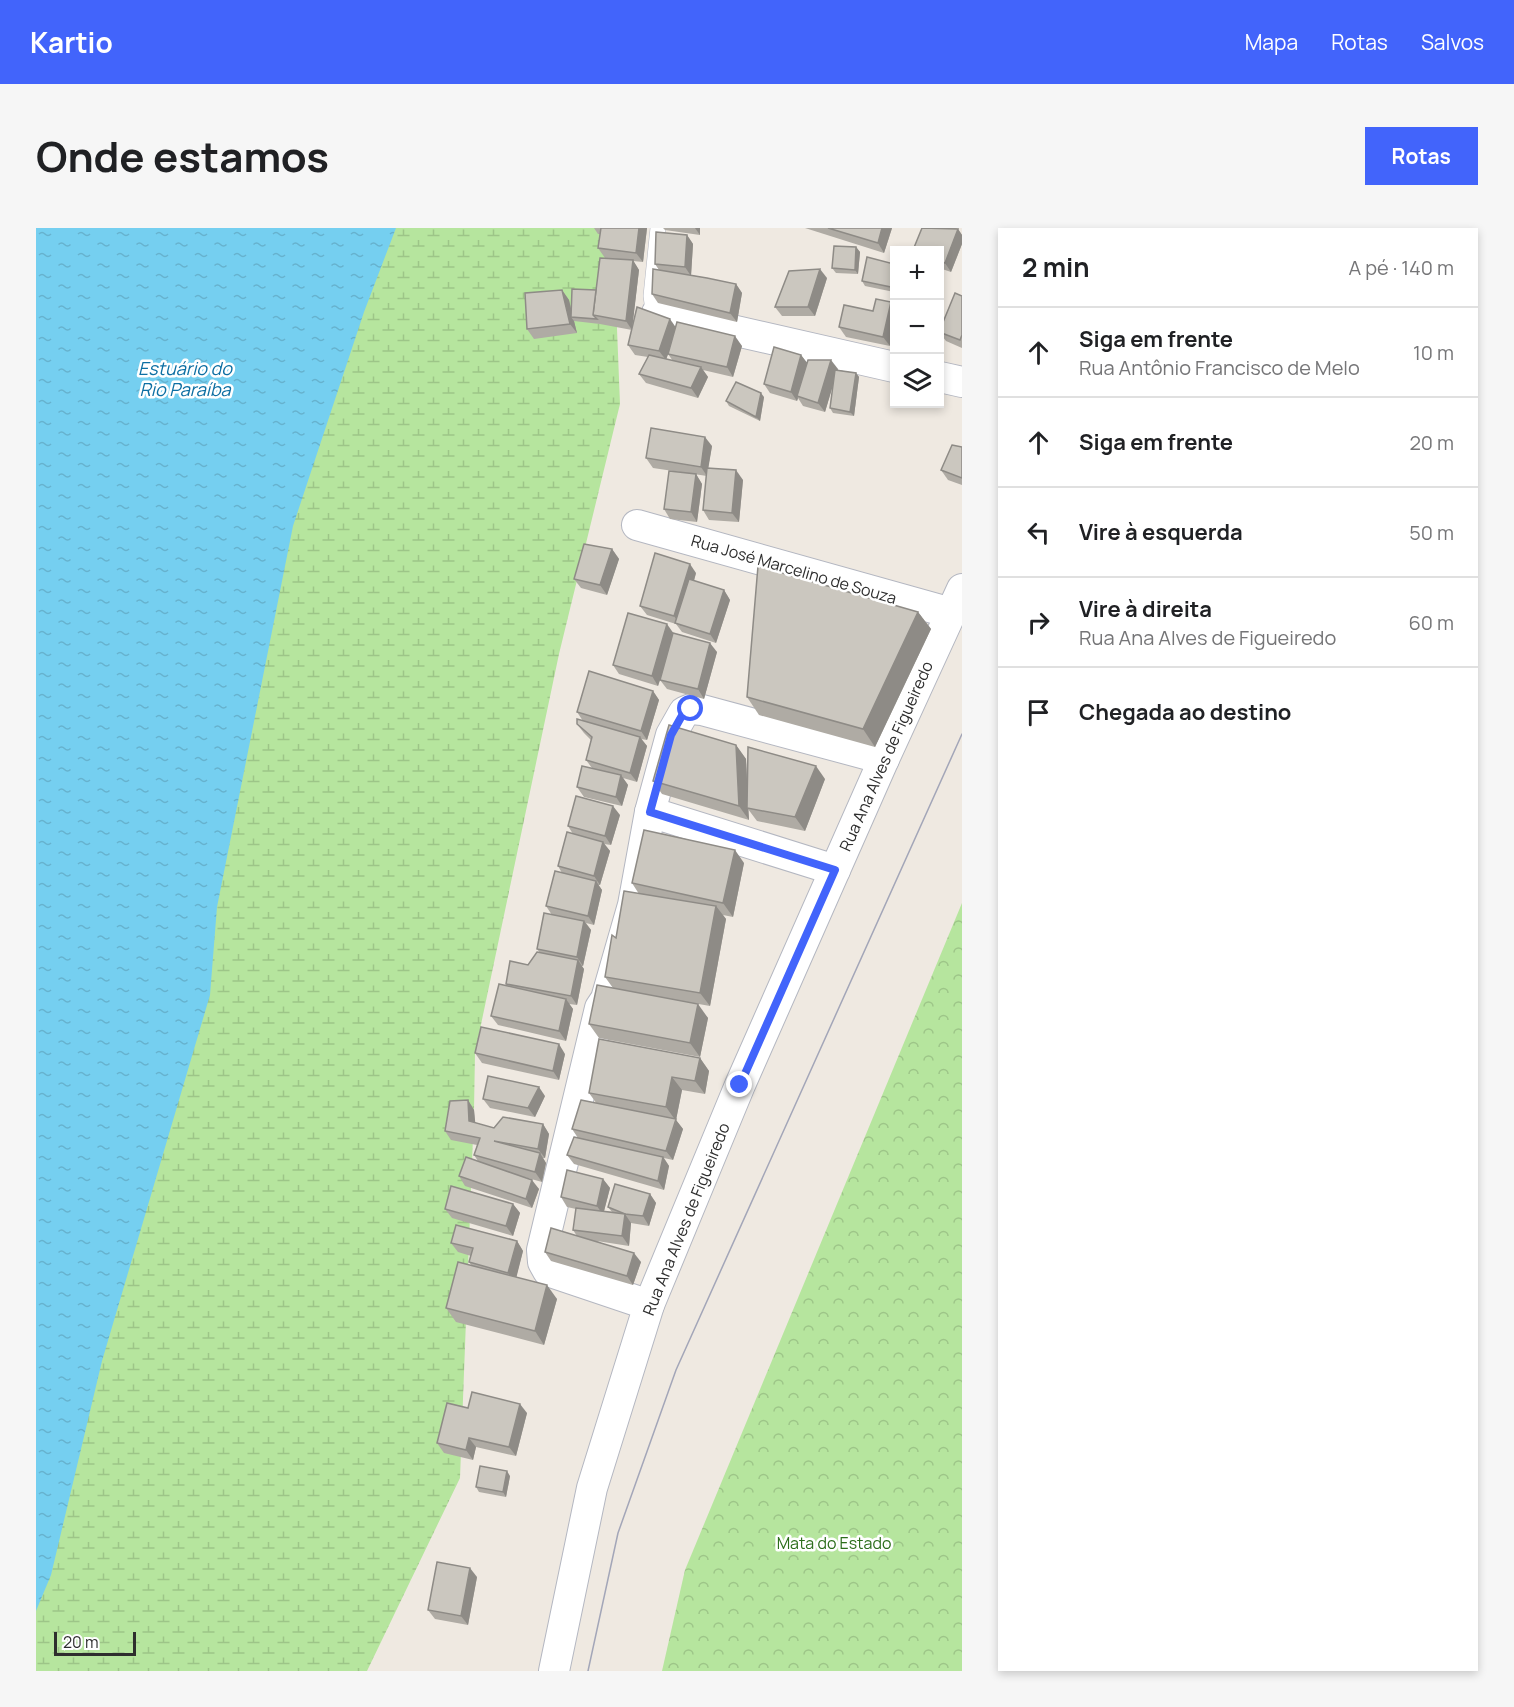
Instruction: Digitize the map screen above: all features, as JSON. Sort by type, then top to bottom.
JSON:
[{"type":"street","points":[[657,313],[890,366]]},
{"type":"street","points":[[944,378],[962,382]]},
{"type":"street","name":"Rua José Marcelino de Souza","points":[[637,525],[957,601]]},
{"type":"street","name":"Rua Ana Alves de Figueiredo","points":[[554,1671],[592,1488],[649,1305],[740,1085],[884,759],[957,601]]},
{"type":"street","points":[[649,1305],[548,1271],[543,1262],[542,1250],[600,1008],[606,999],[633,905],[650,812],[671,735],[684,712],[691,709],[702,710],[884,759]]},
{"type":"street","points":[[650,812],[835,870]]},
{"type":"lane","points":[[657,313],[651,296],[658,228]]},
{"type":"green space","points":[[36,228],[613,228],[620,404],[559,654],[475,1053],[460,1478],[367,1671],[36,1671]]},
{"type":"green space","name":"Mata do Estado","points":[[962,903],[962,1671],[662,1671],[685,1570]]},
{"type":"water","name":"Estuário do Rio Paraíba","points":[[36,228],[396,228],[364,312],[293,526],[217,907],[210,995],[102,1361],[51,1575],[36,1611]]},
{"type":"building","points":[[601,228],[639,228],[636,253],[598,248]]},
{"type":"building","points":[[828,228],[882,228],[878,243]]},
{"type":"building","points":[[922,228],[958,229],[945,263],[944,246],[915,246]]},
{"type":"building","points":[[656,232],[687,235],[685,267],[655,264]]},
{"type":"building","points":[[834,246],[856,247],[855,270],[832,268]]},
{"type":"building","points":[[867,257],[890,263],[890,287],[862,281]]},
{"type":"building","points":[[600,258],[633,260],[626,321],[593,315]]},
{"type":"building","points":[[653,269],[736,284],[730,313],[652,294]]},
{"type":"building","points":[[820,269],[808,307],[775,307],[789,271]]},
{"type":"building","points":[[572,289],[596,290],[593,315],[597,319],[571,317]]},
{"type":"building","points":[[562,290],[570,324],[527,329],[525,293]]},
{"type":"building","points":[[955,293],[962,296],[960,340],[944,334],[944,320]]},
{"type":"building","points":[[876,299],[890,302],[883,337],[839,327],[844,305],[873,311]]},
{"type":"building","points":[[637,307],[670,319],[659,351],[628,345]]},
{"type":"building","points":[[677,322],[735,336],[727,367],[668,354]]},
{"type":"building","points":[[774,347],[801,355],[791,392],[764,384]]},
{"type":"building","points":[[649,355],[701,367],[691,388],[639,374]]},
{"type":"building","points":[[808,360],[831,360],[818,403],[797,396]]},
{"type":"building","points":[[835,370],[856,373],[850,412],[830,408]]},
{"type":"building","points":[[736,382],[761,393],[756,417],[726,401]]},
{"type":"building","points":[[651,428],[705,437],[701,467],[646,458]]},
{"type":"building","points":[[952,445],[962,447],[962,478],[941,470]]},
{"type":"building","points":[[707,468],[736,470],[732,513],[703,510]]},
{"type":"building","points":[[669,471],[696,474],[691,512],[664,509]]},
{"type":"building","points":[[584,544],[612,549],[600,585],[574,579]]},
{"type":"building","points":[[655,553],[690,564],[674,616],[640,606]]},
{"type":"building","points":[[758,566],[918,612],[863,729],[747,697]]},
{"type":"building","points":[[689,579],[724,590],[710,634],[675,623]]},
{"type":"building","points":[[628,613],[667,624],[652,676],[613,665]]},
{"type":"building","points":[[673,633],[710,643],[698,689],[660,680]]},
{"type":"building","points":[[589,671],[653,691],[641,731],[577,712]]},
{"type":"building","points":[[577,719],[640,737],[630,773],[586,760],[592,737],[577,724]]},
{"type":"building","points":[[669,725],[736,745],[739,806],[653,781]]},
{"type":"building","points":[[748,747],[816,766],[795,817],[747,808]]},
{"type":"building","points":[[582,766],[621,775],[616,797],[577,787]]},
{"type":"building","points":[[576,796],[613,806],[605,836],[568,826]]},
{"type":"building","points":[[644,830],[735,850],[723,903],[632,883]]},
{"type":"building","points":[[567,832],[603,842],[594,876],[558,866]]},
{"type":"building","points":[[555,871],[596,881],[588,916],[546,906]]},
{"type":"building","points":[[624,891],[716,906],[700,993],[605,977],[612,935],[616,938]]},
{"type":"building","points":[[544,913],[584,921],[577,957],[537,949]]},
{"type":"building","points":[[537,952],[578,960],[571,996],[506,984],[510,961],[528,965]]},
{"type":"building","points":[[499,984],[566,999],[559,1031],[491,1016]]},
{"type":"building","points":[[597,985],[698,1004],[690,1043],[589,1024]]},
{"type":"building","points":[[481,1027],[559,1044],[553,1071],[475,1053]]},
{"type":"building","points":[[599,1039],[700,1058],[695,1081],[672,1077],[666,1107],[589,1093]]},
{"type":"building","points":[[488,1076],[539,1087],[528,1108],[483,1099]]},
{"type":"building","points":[[468,1100],[469,1121],[494,1128],[503,1117],[543,1124],[538,1149],[494,1141],[540,1153],[535,1172],[474,1155],[480,1138],[445,1131],[450,1101]]},
{"type":"building","points":[[581,1100],[676,1119],[666,1151],[572,1129]]},
{"type":"building","points":[[574,1137],[663,1157],[658,1181],[567,1155]]},
{"type":"building","points":[[466,1157],[532,1180],[526,1199],[459,1176]]},
{"type":"building","points":[[567,1170],[603,1179],[597,1206],[561,1197]]},
{"type":"building","points":[[615,1184],[650,1194],[643,1216],[625,1214],[608,1207]]},
{"type":"building","points":[[451,1186],[513,1204],[506,1226],[445,1209]]},
{"type":"building","points":[[576,1208],[625,1214],[622,1236],[573,1230]]},
{"type":"building","points":[[456,1225],[517,1241],[508,1273],[469,1262],[473,1248],[451,1243]]},
{"type":"building","points":[[551,1228],[634,1253],[627,1276],[545,1252]]},
{"type":"building","points":[[458,1262],[547,1285],[535,1331],[446,1308]]},
{"type":"building","points":[[472,1392],[520,1404],[509,1447],[469,1438],[466,1450],[437,1443],[447,1403],[468,1408]]},
{"type":"building","points":[[480,1466],[507,1471],[503,1492],[476,1487]]},
{"type":"building","points":[[437,1562],[470,1568],[461,1616],[428,1610]]},
{"type":"tram line","points":[[588,1671],[618,1533],[676,1370],[962,734]]},
{"type":"route","points":[[691,709],[684,712],[671,735],[650,812],[835,870],[740,1085]]}]
